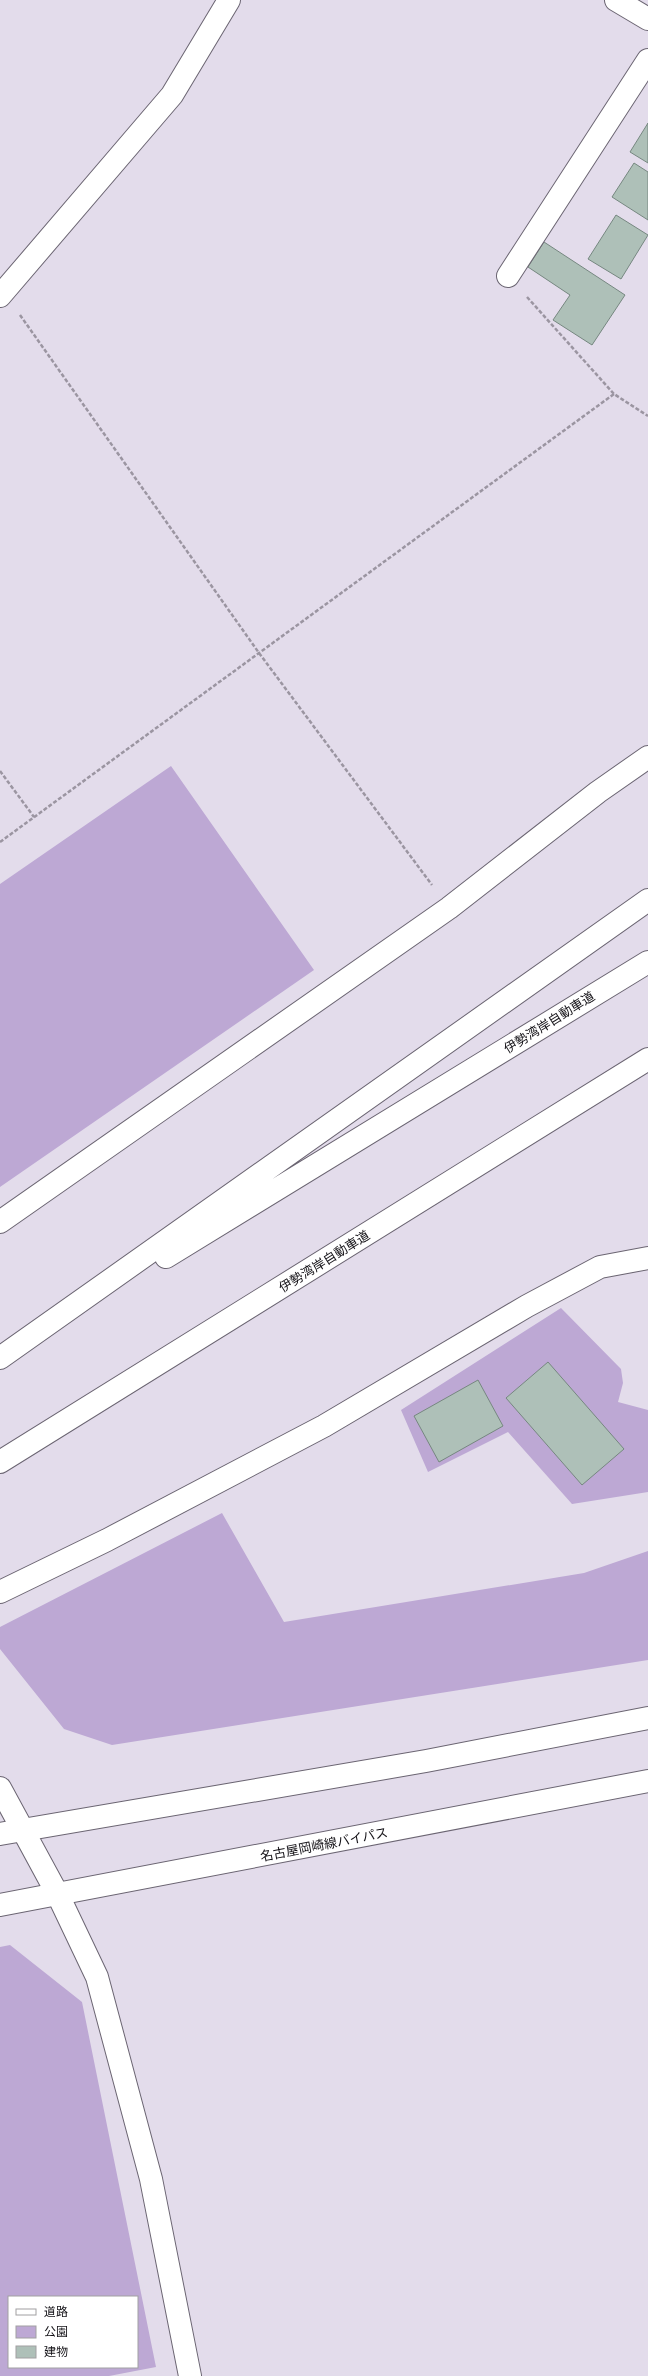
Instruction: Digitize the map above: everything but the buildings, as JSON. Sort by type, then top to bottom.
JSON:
[{"type":"main road","points":[[2,294],[172,95],[229,0]]},
{"type":"main road","points":[[616,0],[648,19]]},
{"type":"main road","points":[[508,276],[648,60]]},
{"type":"main road","points":[[0,1222],[449,908],[598,792],[648,757]]},
{"type":"main road","points":[[0,1359],[648,900]]},
{"type":"main road","name":"伊勢湾岸自動車道","points":[[0,1359],[648,962]]},
{"type":"main road","name":"伊勢湾岸自動車道","points":[[0,1462],[648,1060]]},
{"type":"main road","points":[[0,1592],[107,1540],[324,1426],[527,1306],[600,1267],[648,1258]]},
{"type":"main road","points":[[0,1834],[426,1761],[648,1718]]},
{"type":"main road","name":"名古屋岡崎線バイパス","points":[[0,1905],[648,1782]]},
{"type":"main road","points":[[0,1788],[58,1895],[99,1985],[151,2179],[190,2376]]},
{"type":"path","points":[[508,276],[614,394],[648,416]]},
{"type":"path","points":[[2,294],[259,653],[449,908]]},
{"type":"path","points":[[0,842],[614,394]]},
{"type":"path","points":[[0,771],[34,817]]},
{"type":"green space","points":[[171,766],[314,970],[0,1187],[0,884]]},
{"type":"green space","points":[[561,1308],[621,1369],[623,1383],[618,1402],[648,1410],[648,1492],[572,1504],[508,1432],[428,1472],[401,1410]]},
{"type":"green space","points":[[222,1513],[284,1622],[584,1573],[648,1551],[648,1660],[112,1745],[64,1729],[0,1649],[0,1627]]},
{"type":"green space","points":[[10,1945],[82,2002],[156,2367],[109,2376],[0,2376],[0,1947]]}]
